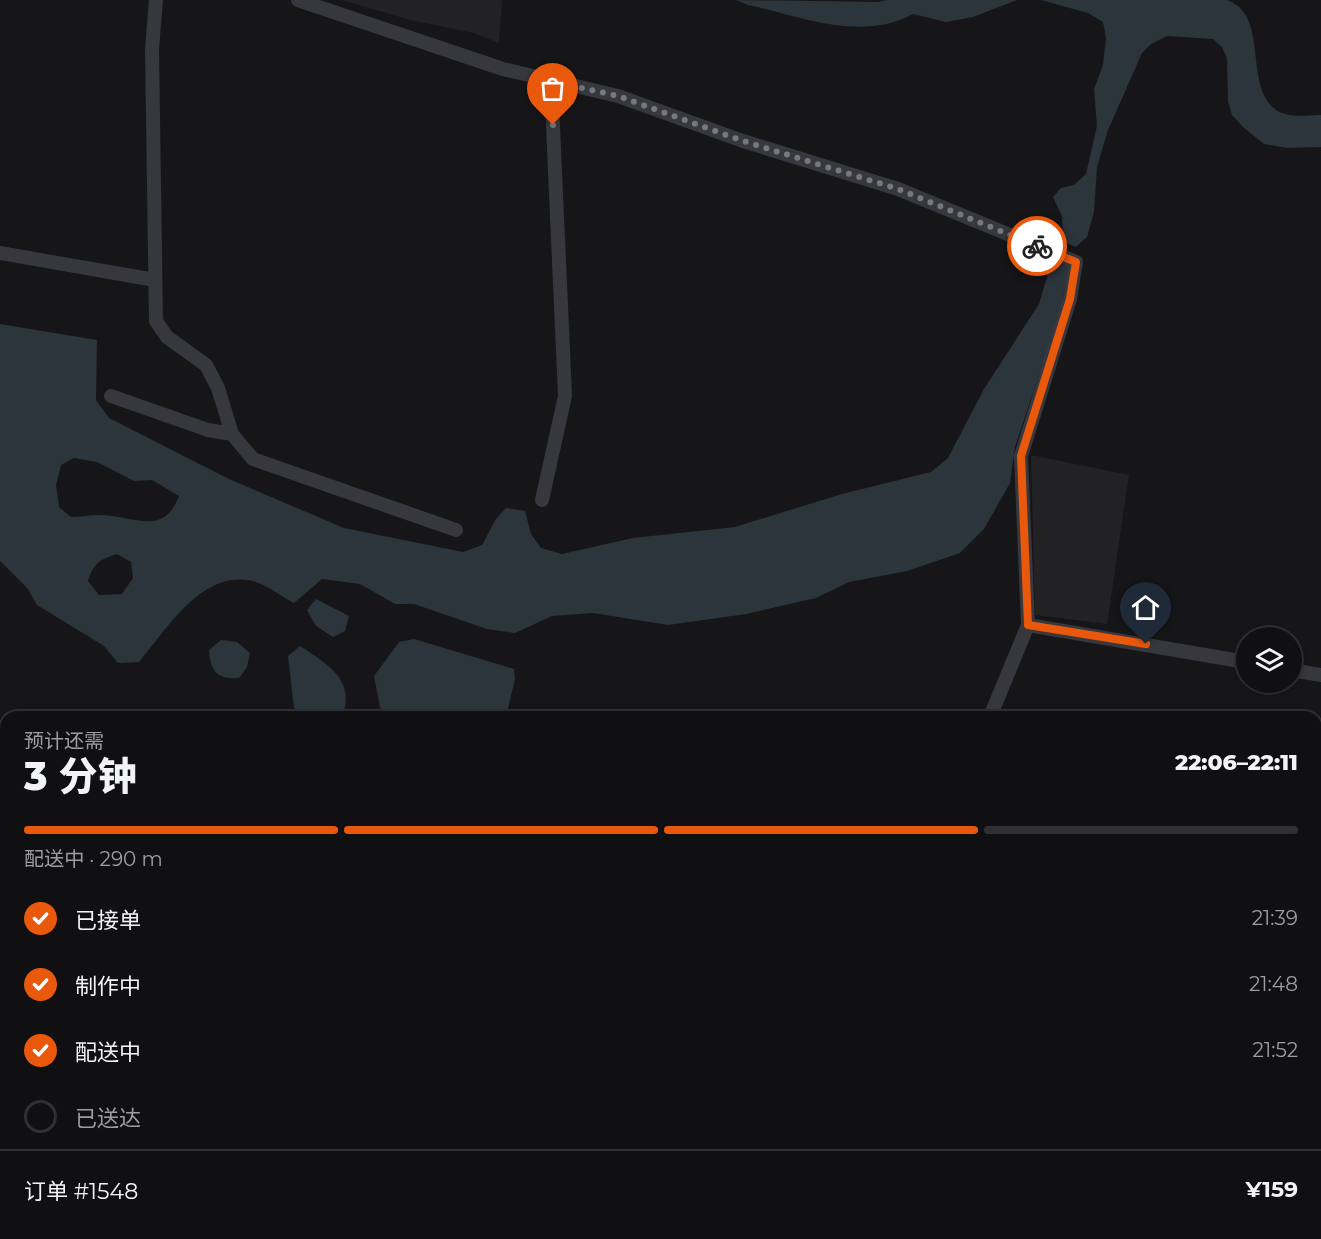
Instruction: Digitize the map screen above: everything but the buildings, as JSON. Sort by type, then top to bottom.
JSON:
[{"type":"street","points":[[156,0],[152,48],[156,321],[166,337],[206,365],[218,388],[232,434],[253,459],[456,530]]},
{"type":"street","points":[[298,0],[503,69],[618,96],[743,141],[898,189],[1076,262],[1070,299],[1021,456],[1028,625],[992,711]]},
{"type":"street","points":[[543,500],[565,396],[551,81]]},
{"type":"street","points":[[0,253],[155,280]]},
{"type":"street","points":[[111,396],[208,430],[232,434]]},
{"type":"street","points":[[1028,625],[1236,660]]},
{"type":"street","points":[[1302,672],[1321,675]]},
{"type":"shaded area","points":[[342,0],[502,0],[499,43],[474,33],[410,20]]},
{"type":"shaded area","points":[[736,0],[879,2],[887,0],[1017,0],[973,17],[946,22],[913,14],[893,22],[852,27],[810,21]]},
{"type":"shaded area","points":[[1041,0],[1226,0],[1239,7],[1248,19],[1260,83],[1266,98],[1275,109],[1286,114],[1321,115],[1321,147],[1287,148],[1264,144],[1232,115],[1228,101],[1227,58],[1222,47],[1213,39],[1167,36],[1151,44],[1142,53],[1108,130],[1097,167],[1094,212],[1087,237],[1076,247],[1063,242],[1062,216],[1053,197],[1061,188],[1074,185],[1086,174],[1097,126],[1094,89],[1103,65],[1106,38],[1103,22],[1088,13]]},
{"type":"shaded area","points":[[1056,260],[1070,266],[1059,315],[1015,447],[1010,483],[984,529],[960,553],[907,571],[849,582],[816,598],[746,614],[668,625],[593,613],[552,616],[515,633],[487,629],[414,604],[395,604],[360,584],[322,579],[294,603],[253,581],[235,580],[218,584],[187,605],[139,662],[118,663],[104,646],[37,605],[28,589],[0,561],[0,324],[97,340],[96,400],[109,418],[229,479],[344,528],[463,552],[482,545],[496,519],[506,508],[525,511],[531,534],[541,548],[562,554],[633,538],[735,527],[842,494],[931,472],[948,458],[984,389],[1039,304],[1049,270]],"holes":[[[74,458],[97,462],[134,481],[152,480],[179,496],[165,517],[156,520],[146,521],[99,515],[71,517],[59,507],[56,485],[61,465]],[[117,554],[131,562],[133,578],[122,594],[99,595],[88,581],[90,575],[98,563]]]},
{"type":"shaded area","points":[[1031,455],[1129,475],[1107,624],[1035,615]]},
{"type":"shaded area","points":[[316,599],[349,616],[345,631],[333,637],[316,626],[307,610]]},
{"type":"shaded area","points":[[414,639],[514,669],[515,679],[507,711],[381,711],[374,676],[399,642]]},
{"type":"shaded area","points":[[221,640],[237,642],[250,653],[247,667],[239,678],[225,677],[213,668],[209,650]]},
{"type":"shaded area","points":[[300,646],[329,666],[342,683],[346,704],[344,711],[299,711],[294,708],[288,656]]},
{"type":"way so far","points":[[553,125],[551,81],[618,96],[743,141],[898,189],[1037,246]]},
{"type":"route","points":[[1037,246],[1076,262],[1070,299],[1021,456],[1028,625],[1146,644]]}]
